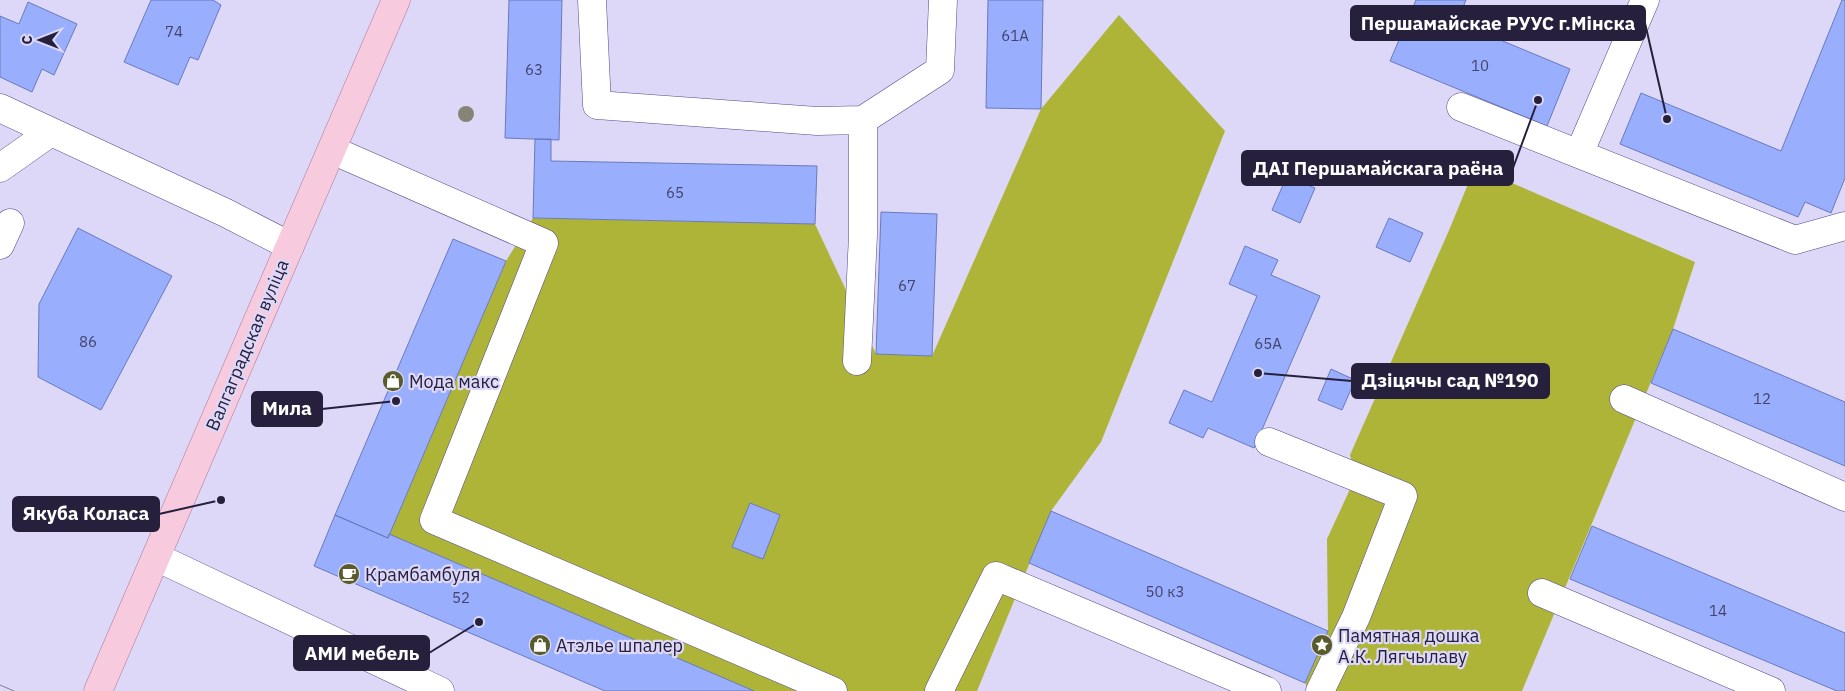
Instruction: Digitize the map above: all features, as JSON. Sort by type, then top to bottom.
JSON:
[{"type":"main road","name":"Валгаградская вуліца","points":[[98,691],[396,0]]},
{"type":"lane","points":[[592,0],[597,105],[817,121],[863,120],[940,70],[942,0]]},
{"type":"lane","points":[[1579,154],[1645,0]]},
{"type":"lane","points":[[1461,107],[1795,240],[1845,226]]},
{"type":"lane","points":[[0,108],[226,213],[290,246]]},
{"type":"lane","points":[[857,360],[863,235],[863,120]]},
{"type":"lane","points":[[0,168],[51,132]]},
{"type":"lane","points":[[332,150],[544,243],[434,520],[832,691]]},
{"type":"lane","points":[[1624,398],[1845,497]]},
{"type":"lane","points":[[1269,442],[1403,496],[1356,617],[1320,691]]},
{"type":"lane","points":[[156,557],[440,691]]},
{"type":"lane","points":[[939,691],[996,576],[1267,691]]},
{"type":"lane","points":[[1542,593],[1771,691]]},
{"type":"shaded area","points":[[1119,15],[1225,131],[1101,442],[1051,511],[977,691],[752,691],[388,538],[506,261],[533,218],[815,224],[876,354],[932,356],[1041,109]]},
{"type":"shaded area","points":[[1475,167],[1695,262],[1673,329],[1522,691],[1309,691],[1305,683],[1328,631],[1327,539],[1356,476],[1350,455]]},
{"type":"building","points":[[151,0],[213,0],[221,5],[198,60],[190,57],[178,85],[124,62]]},
{"type":"building","points":[[509,0],[562,0],[559,140],[505,138]]},
{"type":"building","points":[[988,0],[1043,0],[1041,109],[986,108]]},
{"type":"building","points":[[1416,0],[1466,0],[1457,22],[1570,69],[1547,126],[1390,61]]},
{"type":"building","points":[[1842,0],[1845,0],[1845,178],[1831,213],[1805,202],[1798,217],[1620,144],[1641,93],[1781,151]]},
{"type":"building","points":[[28,2],[77,24],[54,75],[42,69],[32,92],[0,77],[0,16],[19,24]]},
{"type":"building","points":[[535,139],[551,139],[551,161],[817,166],[815,224],[533,218]]},
{"type":"building","points":[[1287,176],[1315,188],[1300,223],[1272,210]]},
{"type":"building","points":[[881,212],[937,214],[932,356],[876,354]]},
{"type":"building","points":[[1389,218],[1423,233],[1410,262],[1376,247]]},
{"type":"building","points":[[78,228],[172,276],[101,410],[38,377],[39,304]]},
{"type":"building","points":[[453,239],[506,261],[388,538],[335,515]]},
{"type":"building","points":[[1245,246],[1278,260],[1271,275],[1320,296],[1254,448],[1208,428],[1203,438],[1169,423],[1184,390],[1212,402],[1257,296],[1229,284]]},
{"type":"building","points":[[1673,329],[1845,402],[1845,466],[1651,383]]},
{"type":"building","points":[[1331,369],[1355,380],[1342,410],[1318,400]]},
{"type":"building","points":[[750,503],[780,515],[763,559],[732,547]]},
{"type":"building","points":[[1051,511],[1328,631],[1305,683],[1029,563]]},
{"type":"building","points":[[335,515],[388,538],[389,534],[754,691],[605,691],[314,566]]},
{"type":"building","points":[[1592,526],[1845,633],[1845,691],[1837,691],[1570,579]]},
{"type":"tram line","points":[[0,685],[14,691]]},
{"type":"place","name":"ДАІ Першамайскага раёна","points":[[1538,100]]},
{"type":"place","name":"Першамайскае РУУС г.Мінска","points":[[1667,119]]},
{"type":"place","name":"Дзіцячы сад №190","points":[[1258,373]]},
{"type":"place","name":"Мода макс","points":[[393,381]]},
{"type":"place","name":"Мила","points":[[396,401]]},
{"type":"place","name":"Якуба Коласа","points":[[221,500]]},
{"type":"place","name":"Крамбамбуля","points":[[349,574]]},
{"type":"place","name":"АМИ мебель","points":[[479,622]]},
{"type":"place","name":"Атэлье шпалер","points":[[540,645]]},
{"type":"place","name":"Памятная дошка А.К. Лягчылаву","points":[[1322,645]]}]
